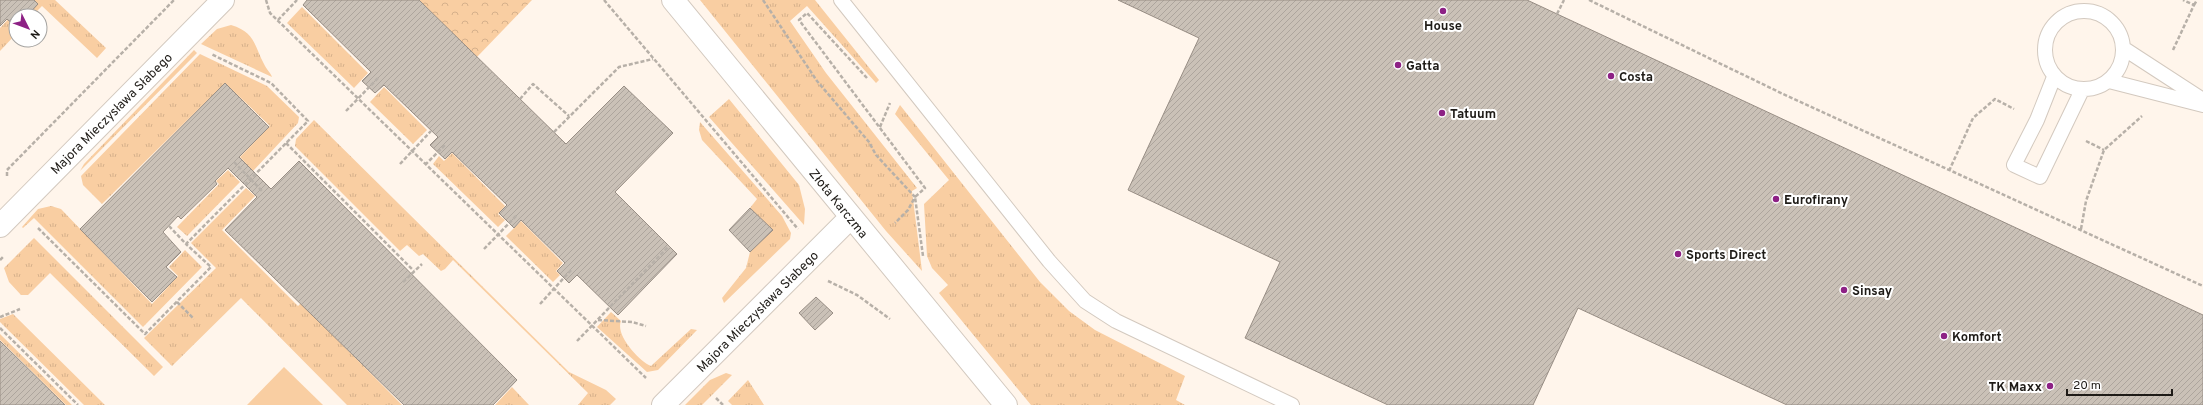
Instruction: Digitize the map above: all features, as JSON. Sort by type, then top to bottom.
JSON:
[{"type":"street","name":"Majora Mieczysława Słabego","points":[[0,226],[223,0]]},
{"type":"street","name":"Złota Karczma","points":[[673,0],[850,218],[1006,405]]},
{"type":"street","name":"Majora Mieczysława Słabego","points":[[663,405],[850,218]]},
{"type":"lane","points":[[841,0],[1049,261],[1085,301],[1116,321],[1292,405]]},
{"type":"lane","points":[[2086,10],[2108,19],[2115,26],[2121,37],[2123,48],[2122,61],[2117,72],[2109,81],[2101,86],[2082,90],[2064,85],[2054,77],[2045,56],[2045,42],[2050,29],[2058,20],[2067,14],[2086,10]]},
{"type":"lane","points":[[2123,48],[2203,100]]},
{"type":"lane","points":[[2054,77],[2037,120],[2014,165],[2040,177],[2082,90]]},
{"type":"lane","points":[[2109,81],[2203,105]]},
{"type":"path","points":[[7,178],[7,170],[174,0]]},
{"type":"path","points":[[266,0],[270,13],[646,378]]},
{"type":"path","points":[[278,20],[297,0]]},
{"type":"path","points":[[604,0],[799,230]]},
{"type":"path","points":[[762,0],[817,81],[869,142],[876,154],[915,197],[924,260]]},
{"type":"path","points":[[1557,14],[1564,0]]},
{"type":"path","points":[[1589,0],[1790,98],[2203,286]]},
{"type":"path","points":[[2194,6],[2197,0]]},
{"type":"path","points":[[870,80],[807,13],[799,20],[925,188],[915,197],[908,210],[872,244]]},
{"type":"path","points":[[186,244],[308,120],[270,83],[210,54]]},
{"type":"path","points":[[554,132],[619,67],[653,59]]},
{"type":"path","points":[[346,111],[378,78]]},
{"type":"path","points":[[520,99],[533,84],[569,116]]},
{"type":"path","points":[[880,127],[891,103],[886,97]]},
{"type":"path","points":[[400,164],[431,131]]},
{"type":"path","points":[[286,142],[414,271]]},
{"type":"path","points":[[425,165],[445,145]]},
{"type":"path","points":[[234,162],[263,192]]},
{"type":"path","points":[[484,249],[517,216]]},
{"type":"path","points":[[35,225],[145,334],[211,267],[169,226]]},
{"type":"path","points":[[577,341],[669,246]]},
{"type":"path","points":[[403,282],[422,264]]},
{"type":"path","points":[[540,304],[572,269]]},
{"type":"path","points":[[827,280],[857,295],[890,318]]},
{"type":"path","points":[[177,302],[194,319]]},
{"type":"path","points":[[0,317],[20,309]]},
{"type":"path","points":[[597,320],[632,322],[646,326]]},
{"type":"path","points":[[0,328],[78,405]]},
{"type":"path","points":[[716,398],[723,405]]},
{"type":"green space","points":[[26,0],[55,0],[106,48],[97,58],[48,12],[48,8],[44,8],[42,6],[40,8],[19,8]]},
{"type":"green space","points":[[419,0],[532,0],[477,57]]},
{"type":"green space","points":[[700,0],[815,0],[879,80],[876,83],[807,6],[790,21],[826,73],[917,188],[912,191],[922,271],[886,231]]},
{"type":"green space","points":[[302,7],[368,73],[354,88],[287,23]]},
{"type":"green space","points":[[8,19],[8,42],[0,51],[0,28]]},
{"type":"green space","points":[[231,25],[245,31],[253,40],[265,66],[272,77],[201,44],[217,29]]},
{"type":"green space","points":[[194,50],[197,53],[80,171],[84,164]]},
{"type":"green space","points":[[200,54],[267,86],[299,117],[298,123],[253,171],[240,157],[270,126],[225,83],[102,204],[83,185],[81,176]]},
{"type":"green space","points":[[384,87],[427,130],[413,144],[370,102]]},
{"type":"green space","points":[[729,99],[799,185],[805,209],[804,225],[709,117]]},
{"type":"green space","points":[[900,105],[1040,282],[1069,311],[1095,330],[1185,376],[1176,400],[1185,405],[1031,405],[939,293],[948,285],[932,268],[927,256],[924,204],[949,180],[895,114]]},
{"type":"green space","points":[[314,120],[569,372],[606,390],[616,399],[610,405],[578,405],[588,393],[453,260],[445,269],[441,271],[423,254],[419,256],[407,245],[400,251],[295,146],[296,139]]},
{"type":"green space","points":[[700,122],[782,216],[791,233],[790,239],[724,303],[722,298],[746,268],[750,252],[772,230],[750,208],[757,199],[702,140],[699,130]]},
{"type":"green space","points":[[452,153],[505,206],[498,214],[505,220],[498,227],[433,164],[439,156],[444,161]]},
{"type":"green space","points":[[228,170],[240,182],[187,236],[177,227],[219,184],[216,181]]},
{"type":"green space","points":[[246,188],[255,196],[222,230],[298,306],[301,303],[402,405],[347,405],[241,298],[172,366],[144,338],[216,268],[191,243]]},
{"type":"green space","points":[[51,206],[61,209],[152,304],[178,276],[169,267],[185,250],[202,267],[143,327],[34,218],[23,228],[22,227],[38,209]]},
{"type":"green space","points":[[521,221],[563,263],[556,271],[560,275],[553,282],[506,236]]},
{"type":"green space","points":[[34,238],[163,367],[154,376],[50,273],[28,295],[21,295],[9,282],[4,268]]},
{"type":"green space","points":[[611,312],[621,321],[621,333],[629,347],[640,359],[651,366],[691,329],[697,330],[658,370],[647,372],[597,327]]},
{"type":"green space","points":[[13,314],[105,405],[84,405],[0,322],[0,319]]},
{"type":"green space","points":[[0,334],[72,405],[66,405],[0,340]]},
{"type":"green space","points":[[284,367],[323,405],[247,405]]},
{"type":"green space","points":[[726,373],[732,375],[702,405],[685,405],[710,380]]},
{"type":"green space","points":[[748,380],[764,405],[732,405],[728,401]]},
{"type":"green space","points":[[512,387],[529,405],[495,405]]},
{"type":"building","points":[[0,0],[34,0],[38,4],[34,8],[8,8],[8,20],[7,19],[0,26]]},
{"type":"building","points":[[307,0],[419,0],[566,144],[624,86],[673,133],[615,192],[677,254],[618,315],[577,275],[569,283],[557,271],[565,263],[521,220],[514,228],[499,213],[507,205],[452,152],[445,159],[430,145],[438,137],[384,85],[375,93],[362,81],[371,72],[303,5]]},
{"type":"building","points":[[1118,0],[1527,0],[2203,315],[2203,405],[1787,405],[1578,308],[1533,405],[1388,405],[1245,338],[1280,262],[1128,190],[1199,38]]},
{"type":"building","points":[[225,83],[269,127],[239,157],[271,189],[299,161],[517,380],[493,405],[404,405],[225,230],[257,197],[228,168],[215,181],[217,184],[181,219],[178,216],[163,232],[181,252],[166,267],[177,277],[152,302],[80,229]]},
{"type":"building","points":[[750,208],[773,230],[750,252],[729,230]]},
{"type":"building","points":[[816,297],[833,313],[815,330],[799,313]]},
{"type":"building","points":[[0,341],[65,405],[0,405]]},
{"type":"place","name":"House","points":[[1443,11]]},
{"type":"place","name":"Gatta","points":[[1398,65]]},
{"type":"place","name":"Costa","points":[[1611,76]]},
{"type":"place","name":"Tatuum","points":[[1442,113]]},
{"type":"place","name":"Eurofirany","points":[[1776,199]]},
{"type":"place","name":"Sports Direct","points":[[1678,254]]},
{"type":"place","name":"Sinsay","points":[[1844,290]]},
{"type":"place","name":"Komfort","points":[[1944,336]]},
{"type":"place","name":"TK Maxx","points":[[2050,386]]}]
